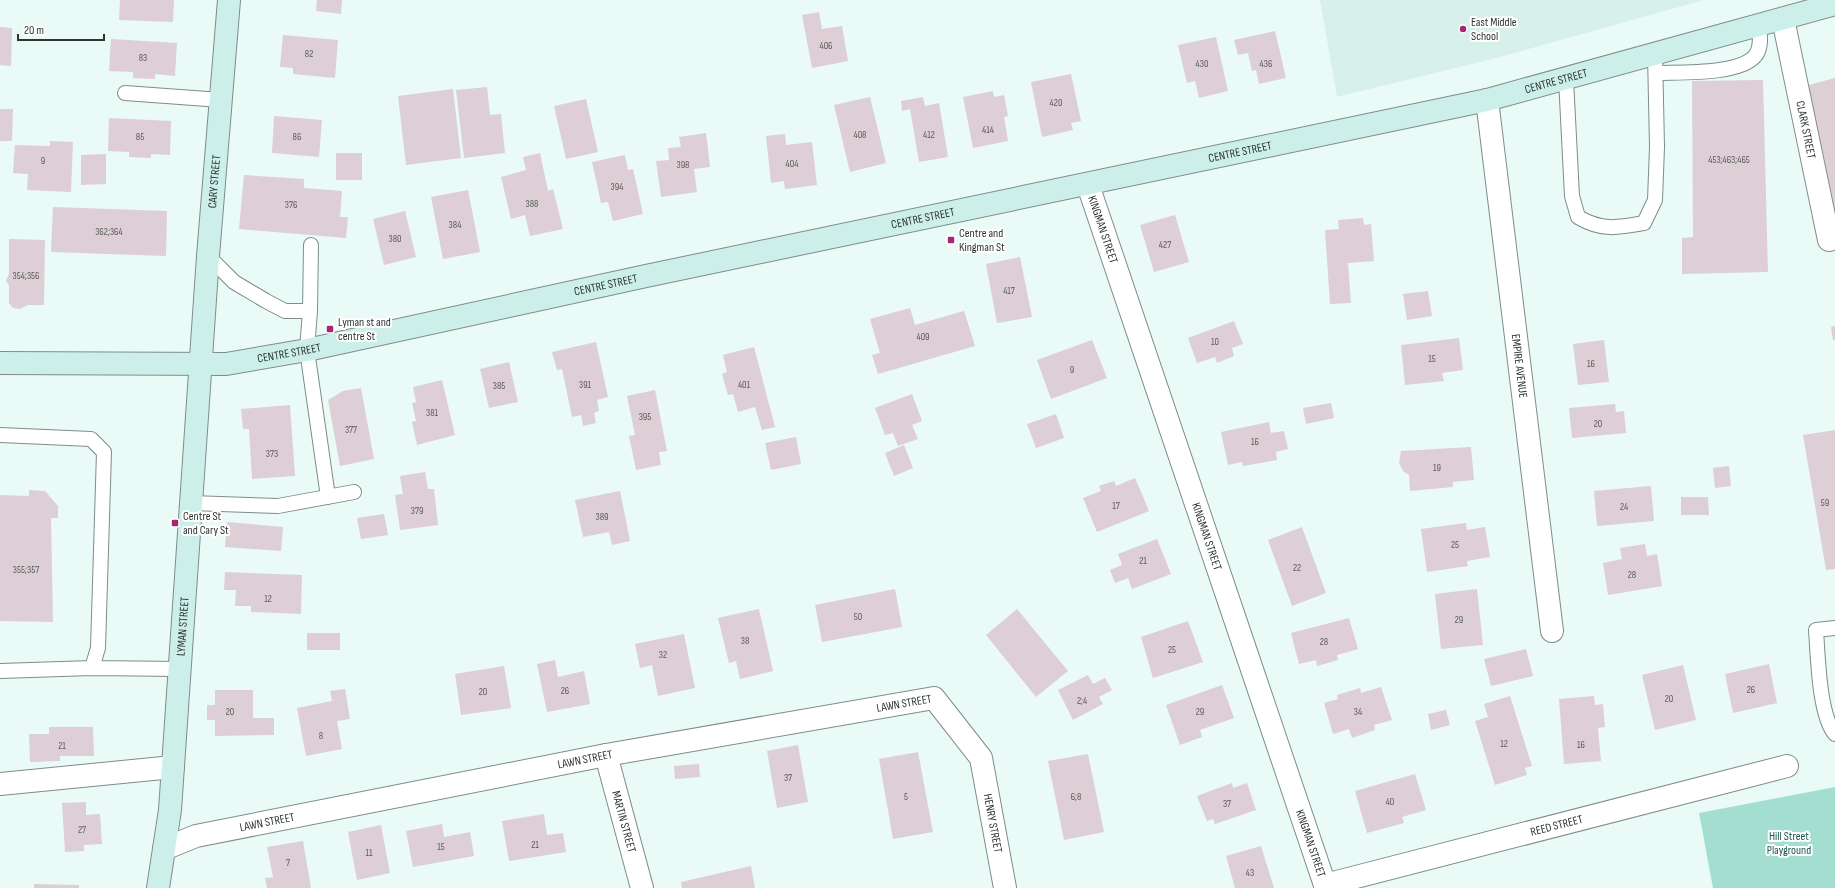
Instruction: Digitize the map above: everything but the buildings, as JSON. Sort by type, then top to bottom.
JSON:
[{"type":"main road","name":"CARY STREET","points":[[200,364],[229,0]]},
{"type":"main road","name":"CENTRE STREET","points":[[0,363],[226,364],[307,350],[646,276],[1088,185],[1487,100],[1566,79],[1656,64],[1759,26],[1835,4]]},
{"type":"main road","name":"LYMAN STREET","points":[[158,888],[170,810],[200,364]]},
{"type":"street","name":"CLARK STREET","points":[[1782,19],[1832,239]]},
{"type":"street","name":"EMPIRE AVENUE","points":[[1487,100],[1552,631]]},
{"type":"street","name":"KINGMAN STREET","points":[[1088,185],[1326,886]]},
{"type":"street","name":"LAWN STREET","points":[[164,849],[196,836],[606,755],[934,698],[981,758]]},
{"type":"street","name":"MARTIN STREET","points":[[606,755],[642,888]]},
{"type":"street","name":"HENRY STREET","points":[[981,758],[1005,888]]},
{"type":"street","name":"REED STREET","points":[[1326,886],[1787,766]]},
{"type":"street","points":[[0,784],[172,767]]},
{"type":"lane","points":[[1566,79],[1572,196],[1578,217],[1591,225],[1618,228],[1644,223],[1655,200],[1656,64],[1702,71],[1736,68],[1755,56],[1759,48],[1759,26]]},
{"type":"lane","points":[[125,93],[221,100]]},
{"type":"lane","points":[[311,245],[310,311],[307,350],[328,497]]},
{"type":"lane","points":[[208,256],[234,282],[266,301],[285,311],[310,311]]},
{"type":"lane","points":[[0,435],[90,439],[104,452],[98,648],[92,668]]},
{"type":"lane","points":[[191,503],[278,506],[354,492]]},
{"type":"lane","points":[[1835,628],[1816,630],[1824,713],[1830,729],[1835,734]]},
{"type":"lane","points":[[0,671],[92,668],[179,668]]},
{"type":"shaded area","name":"East Middle School","points":[[1320,0],[1704,0],[1496,58],[1337,97]]},
{"type":"green space","name":"Hill Street Playground","points":[[1835,787],[1835,888],[1713,888],[1699,813]]},
{"type":"place","name":"East Middle School","points":[[1463,29]]},
{"type":"place","name":"Centre and Kingman St","points":[[951,240]]},
{"type":"place","name":"Lyman st and centre St","points":[[330,329]]},
{"type":"place","name":"Centre St and Cary St","points":[[175,523]]}]
